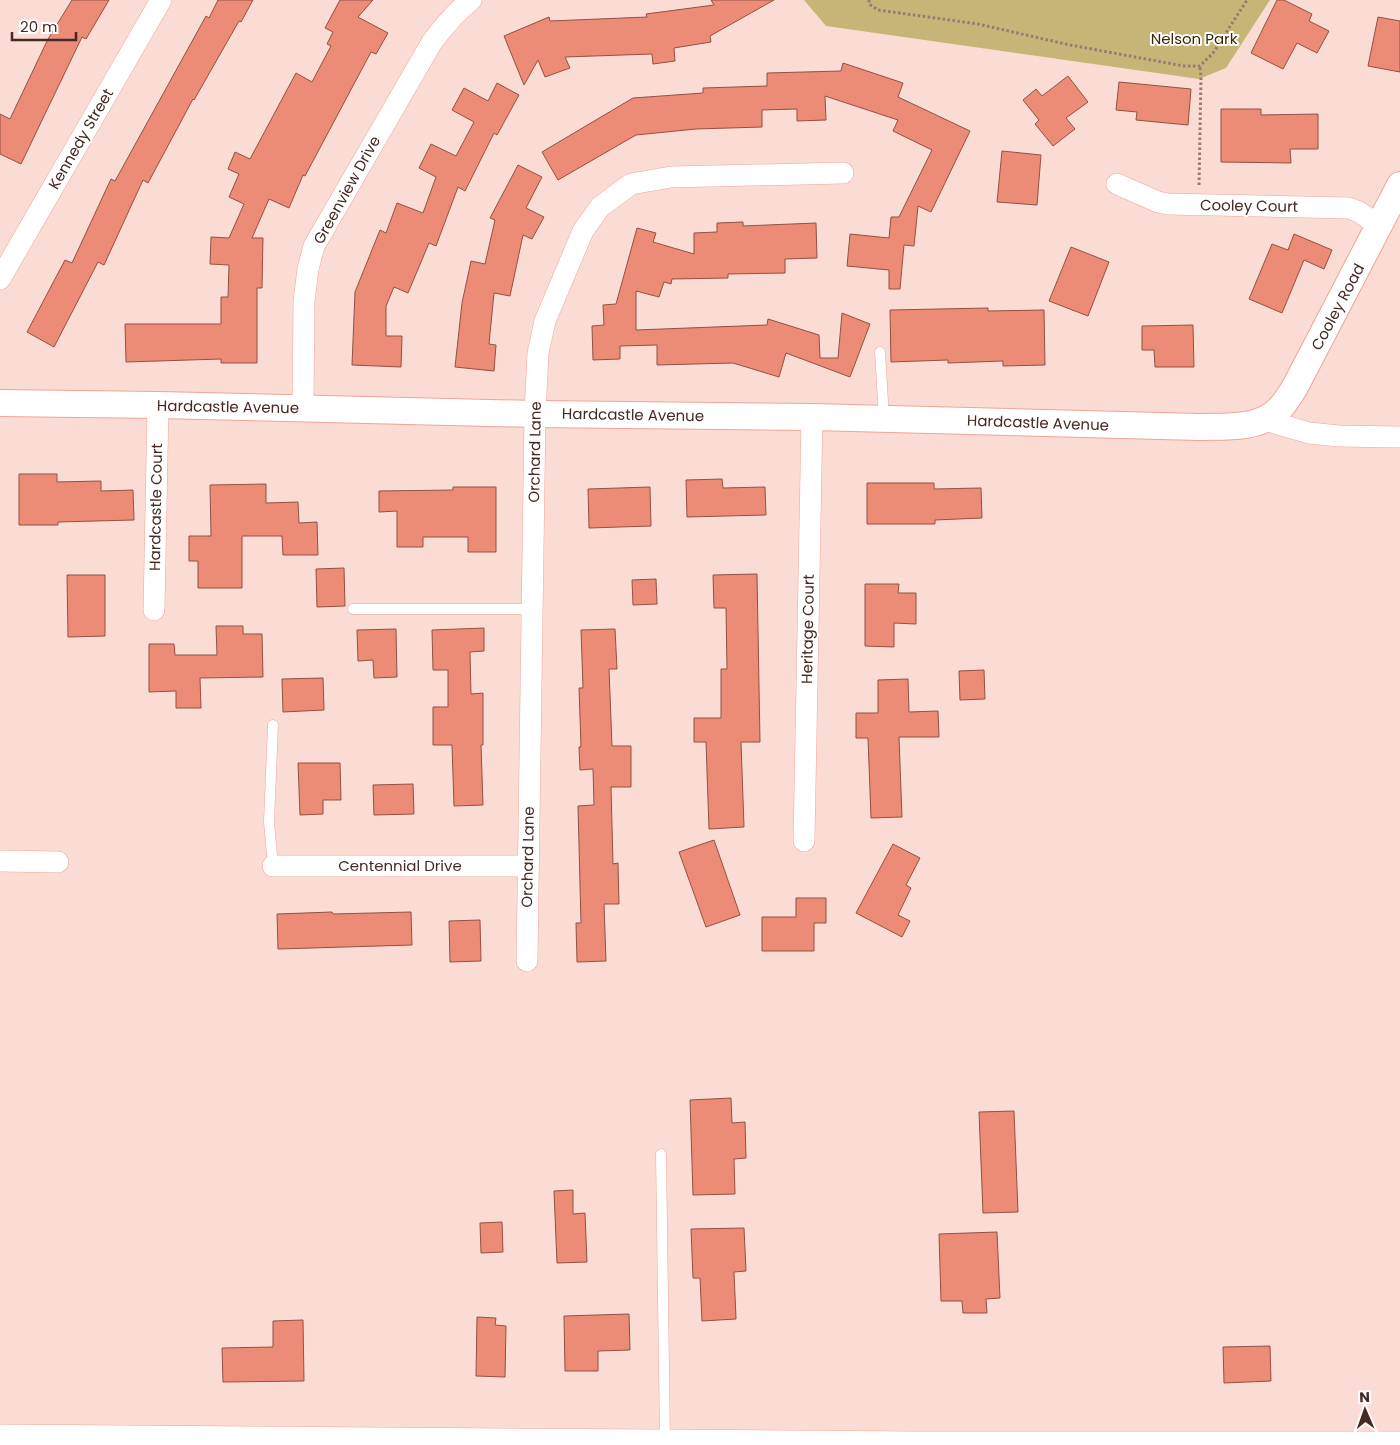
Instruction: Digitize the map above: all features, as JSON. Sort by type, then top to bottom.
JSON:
[{"type":"street","name":"Kennedy Street","points":[[0,279],[161,0]]},
{"type":"street","name":"Greenview Drive","points":[[303,408],[304,300],[306,276],[314,246],[432,42],[444,25],[459,9],[471,0]]},
{"type":"street","name":"Orchard Lane","points":[[527,961],[535,414],[538,353],[544,321],[582,231],[600,207],[631,184],[671,177],[843,173]]},
{"type":"street","name":"Cooley Court","points":[[1117,184],[1158,202],[1349,208],[1359,212],[1380,226]]},
{"type":"street","name":"Cooley Road","points":[[1265,420],[1280,408],[1296,385],[1400,185]]},
{"type":"street","name":"Hardcastle Avenue","points":[[0,403],[535,414],[812,417],[1199,427],[1238,425],[1265,420]]},
{"type":"street","name":"Hardcastle Court","points":[[154,610],[158,405]]},
{"type":"street","name":"Heritage Court","points":[[804,841],[812,417]]},
{"type":"street","points":[[1265,420],[1309,433],[1339,436],[1400,437]]},
{"type":"street","points":[[0,861],[58,862]]},
{"type":"street","name":"Centennial Drive","points":[[272,866],[527,866]]},
{"type":"street","points":[[0,1435],[665,1440],[913,1444],[1400,1442]]},
{"type":"lane","points":[[880,352],[884,419]]},
{"type":"lane","points":[[353,610],[533,609]]},
{"type":"lane","points":[[272,866],[270,822],[273,725]]},
{"type":"lane","points":[[661,1154],[665,1440]]},
{"type":"path","points":[[868,0],[869,4],[878,10],[978,24],[1070,46],[1184,66],[1200,66],[1213,53],[1247,0]]},
{"type":"path","points":[[1199,204],[1202,78],[1200,66]]},
{"type":"green space","name":"Nelson Park","points":[[804,0],[1270,0],[1226,68],[1199,79],[826,26]]},
{"type":"building","points":[[72,0],[109,0],[86,39],[82,37],[21,164],[0,154],[0,114],[10,119],[48,39]]},
{"type":"building","points":[[218,0],[253,0],[193,99],[148,183],[143,180],[104,265],[98,262],[54,347],[27,332],[65,260],[72,263],[111,179],[115,181],[206,16],[209,18]]},
{"type":"building","points":[[340,0],[373,0],[358,17],[388,33],[376,54],[371,52],[305,176],[303,175],[289,208],[269,199],[252,238],[263,238],[262,288],[257,288],[257,363],[221,363],[221,359],[126,362],[125,324],[221,324],[221,297],[228,297],[229,265],[210,264],[211,237],[229,238],[244,204],[229,197],[239,174],[228,169],[235,152],[250,159],[296,73],[312,82],[331,46],[327,44],[333,32],[325,28]]},
{"type":"building","points":[[711,0],[774,0],[710,36],[711,42],[674,48],[675,61],[653,64],[652,54],[565,57],[570,68],[545,77],[538,60],[524,85],[504,36],[549,17],[550,21],[647,17],[646,14],[714,5]]},
{"type":"building","points":[[1277,0],[1284,0],[1312,14],[1309,21],[1329,31],[1317,53],[1297,43],[1283,69],[1251,53]]},
{"type":"building","points":[[1378,17],[1400,21],[1400,72],[1368,66]]},
{"type":"building","points":[[843,63],[903,83],[898,97],[970,131],[931,212],[918,206],[914,246],[904,245],[900,289],[889,289],[889,270],[847,266],[850,234],[889,238],[891,217],[899,217],[932,150],[893,131],[898,120],[825,96],[826,120],[797,121],[797,109],[762,110],[762,127],[696,129],[636,135],[558,180],[542,152],[633,98],[703,93],[703,88],[767,86],[767,73],[841,71]]},
{"type":"building","points":[[1068,76],[1088,102],[1066,118],[1075,129],[1053,146],[1035,124],[1039,120],[1023,100],[1036,89],[1042,96]]},
{"type":"building","points":[[1119,82],[1191,89],[1188,125],[1136,120],[1137,112],[1116,110]]},
{"type":"building","points":[[497,83],[519,95],[497,135],[494,133],[465,191],[458,187],[436,246],[429,243],[408,293],[394,287],[386,306],[386,336],[402,336],[401,367],[352,365],[355,292],[380,230],[386,233],[397,203],[423,213],[436,177],[419,168],[431,144],[456,156],[474,122],[452,110],[464,88],[488,101]]},
{"type":"building","points":[[1221,109],[1261,109],[1261,115],[1318,114],[1318,149],[1290,149],[1291,163],[1221,162]]},
{"type":"building","points":[[1002,151],[1041,155],[1037,205],[997,202]]},
{"type":"building","points":[[518,165],[542,177],[526,208],[544,217],[532,239],[523,235],[510,296],[494,293],[489,344],[496,345],[494,371],[455,367],[462,303],[471,261],[485,264],[495,220],[490,218]]},
{"type":"building","points":[[743,222],[743,226],[816,223],[817,258],[785,259],[785,273],[728,274],[728,278],[672,279],[671,284],[664,282],[659,297],[636,291],[636,330],[767,325],[768,319],[819,335],[820,358],[838,358],[842,313],[870,324],[850,377],[786,353],[779,377],[733,363],[657,365],[657,345],[620,346],[620,359],[593,360],[592,326],[604,325],[603,305],[616,304],[637,228],[656,233],[653,242],[694,254],[694,233],[717,232],[717,223]]},
{"type":"building","points":[[1294,234],[1332,250],[1324,269],[1304,260],[1282,313],[1249,299],[1272,244],[1288,250]]},
{"type":"building","points":[[1071,247],[1109,262],[1088,316],[1049,301]]},
{"type":"building","points":[[988,308],[988,311],[1044,310],[1045,365],[1003,366],[1003,361],[948,363],[948,360],[891,362],[890,310]]},
{"type":"building","points":[[1193,325],[1194,367],[1155,367],[1154,350],[1142,350],[1142,326]]},
{"type":"building","points":[[19,474],[57,474],[57,482],[101,481],[101,491],[133,490],[134,520],[58,522],[58,525],[19,525]]},
{"type":"building","points":[[722,479],[723,488],[765,487],[766,515],[687,517],[686,480]]},
{"type":"building","points":[[867,483],[934,483],[934,489],[981,488],[982,518],[935,520],[935,524],[867,524]]},
{"type":"building","points":[[266,484],[266,503],[298,502],[299,523],[317,522],[318,555],[283,555],[282,536],[242,536],[242,588],[198,588],[198,561],[189,561],[189,536],[211,536],[210,485]]},
{"type":"building","points":[[453,487],[496,487],[496,552],[468,552],[468,537],[423,537],[423,547],[397,547],[397,511],[379,512],[379,491],[453,490]]},
{"type":"building","points":[[650,487],[651,526],[589,528],[588,489]]},
{"type":"building","points":[[344,568],[345,606],[317,607],[316,569]]},
{"type":"building","points":[[757,574],[760,742],[741,742],[744,827],[709,829],[706,742],[694,742],[694,718],[721,718],[721,669],[727,669],[726,608],[714,608],[713,575]]},
{"type":"building","points":[[67,575],[105,575],[105,636],[68,637]]},
{"type":"building","points":[[656,579],[657,604],[633,605],[632,580]]},
{"type":"building","points":[[865,584],[899,584],[898,593],[916,593],[916,624],[894,623],[894,647],[865,646]]},
{"type":"building","points":[[216,626],[243,626],[243,634],[262,634],[263,677],[200,678],[201,708],[176,708],[176,691],[149,692],[149,644],[174,644],[175,655],[217,655]]},
{"type":"building","points":[[484,628],[484,651],[470,652],[471,694],[483,693],[483,745],[481,745],[483,805],[454,806],[452,745],[433,745],[433,707],[448,707],[448,670],[433,670],[432,630]]},
{"type":"building","points":[[396,629],[397,677],[374,678],[373,660],[358,661],[357,630]]},
{"type":"building","points":[[615,629],[617,669],[609,669],[612,746],[631,746],[631,787],[611,787],[613,864],[618,863],[619,904],[604,904],[606,961],[577,962],[576,923],[581,923],[578,806],[594,805],[593,769],[580,770],[579,688],[583,688],[581,630]]},
{"type":"building","points":[[984,670],[985,699],[960,700],[959,671]]},
{"type":"building","points":[[323,678],[324,710],[283,712],[282,679]]},
{"type":"building","points":[[908,679],[909,712],[938,711],[939,737],[899,737],[902,817],[871,818],[868,738],[856,738],[856,713],[878,713],[878,680]]},
{"type":"building","points":[[298,763],[340,763],[341,800],[323,800],[323,814],[300,815]]},
{"type":"building","points":[[413,784],[414,814],[374,815],[373,785]]},
{"type":"building","points":[[714,840],[740,915],[706,927],[679,852]]},
{"type":"building","points":[[893,844],[920,858],[906,885],[911,888],[898,915],[910,921],[902,937],[856,913]]},
{"type":"building","points":[[796,898],[826,898],[826,923],[814,923],[814,951],[762,951],[762,917],[796,917]]},
{"type":"building","points":[[332,912],[333,914],[411,912],[412,945],[278,949],[277,914]]},
{"type":"building","points":[[480,920],[481,961],[450,962],[449,921]]},
{"type":"building","points":[[731,1098],[732,1123],[745,1122],[746,1158],[734,1159],[735,1194],[693,1195],[690,1100]]},
{"type":"building","points":[[1014,1111],[1018,1212],[983,1213],[979,1112]]},
{"type":"building","points":[[573,1190],[573,1214],[585,1213],[587,1262],[557,1263],[554,1191]]},
{"type":"building","points":[[502,1222],[503,1252],[481,1253],[480,1223]]},
{"type":"building","points":[[744,1228],[746,1271],[734,1272],[736,1319],[702,1321],[700,1278],[693,1278],[691,1229]]},
{"type":"building","points":[[997,1232],[1000,1298],[986,1299],[987,1313],[963,1313],[962,1301],[941,1301],[939,1234]]},
{"type":"building","points":[[629,1314],[630,1350],[598,1351],[598,1371],[565,1371],[564,1316]]},
{"type":"building","points":[[477,1317],[496,1318],[495,1325],[506,1326],[505,1377],[476,1376]]},
{"type":"building","points":[[303,1320],[304,1381],[223,1382],[222,1348],[273,1347],[273,1321]]},
{"type":"building","points":[[1270,1346],[1271,1381],[1224,1383],[1223,1347]]}]
